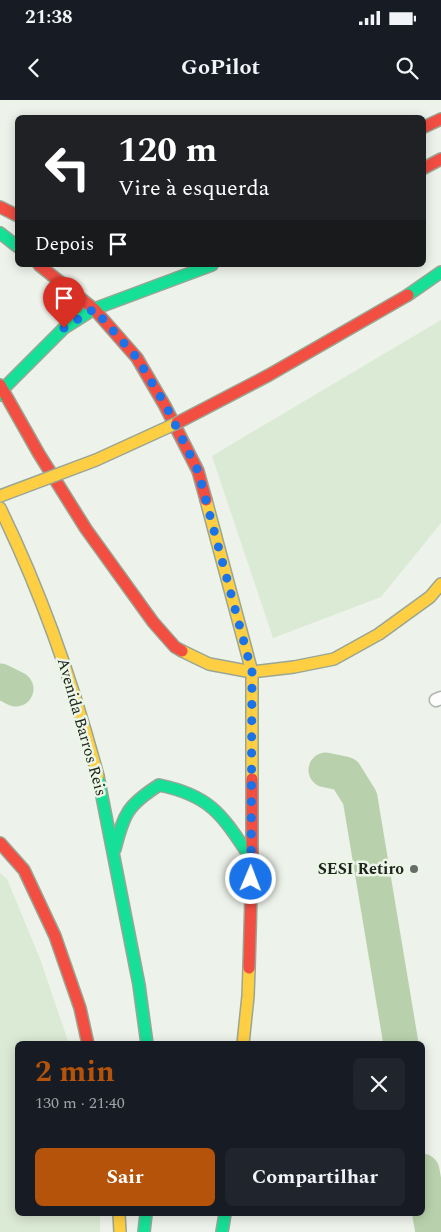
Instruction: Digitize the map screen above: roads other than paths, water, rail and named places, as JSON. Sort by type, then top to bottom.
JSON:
[{"type":"main road","points":[[426,125],[441,119]]},
{"type":"main road","points":[[426,167],[441,159]]},
{"type":"main road","points":[[0,207],[15,214]]},
{"type":"main road","points":[[0,233],[15,245]]},
{"type":"main road","points":[[42,267],[94,309],[137,358],[166,406],[198,471],[252,672],[252,860],[248,996],[243,1041]]},
{"type":"main road","points":[[207,267],[94,309],[64,328],[1,390],[86,529],[153,622],[176,647],[209,664],[252,672],[294,668],[334,659],[379,634],[430,596],[441,584]]},
{"type":"main road","points":[[0,496],[145,438],[332,340],[408,295],[441,272]]},
{"type":"main road","points":[[0,486],[16,539]]},
{"type":"main road","name":"Avenida Barros Reis","points":[[0,508],[16,539],[51,623],[100,780],[113,858],[145,1016],[147,1041]]},
{"type":"main road","points":[[113,858],[122,818],[136,799],[159,786],[178,789],[205,800],[225,823],[252,860]]},
{"type":"main road","points":[[0,843],[24,870],[55,936],[80,1008],[87,1041]]},
{"type":"main road","points":[[119,1216],[120,1232]]},
{"type":"main road","points":[[144,1232],[146,1216]]},
{"type":"main road","points":[[222,1232],[225,1216]]},
{"type":"waterway","points":[[0,681],[16,689]]},
{"type":"waterway","points":[[326,770],[345,774],[360,798],[400,1041]]},
{"type":"waterway","points":[[425,1188],[433,1232]]},
{"type":"place","name":"SESI Retiro","points":[[414,869]]}]
